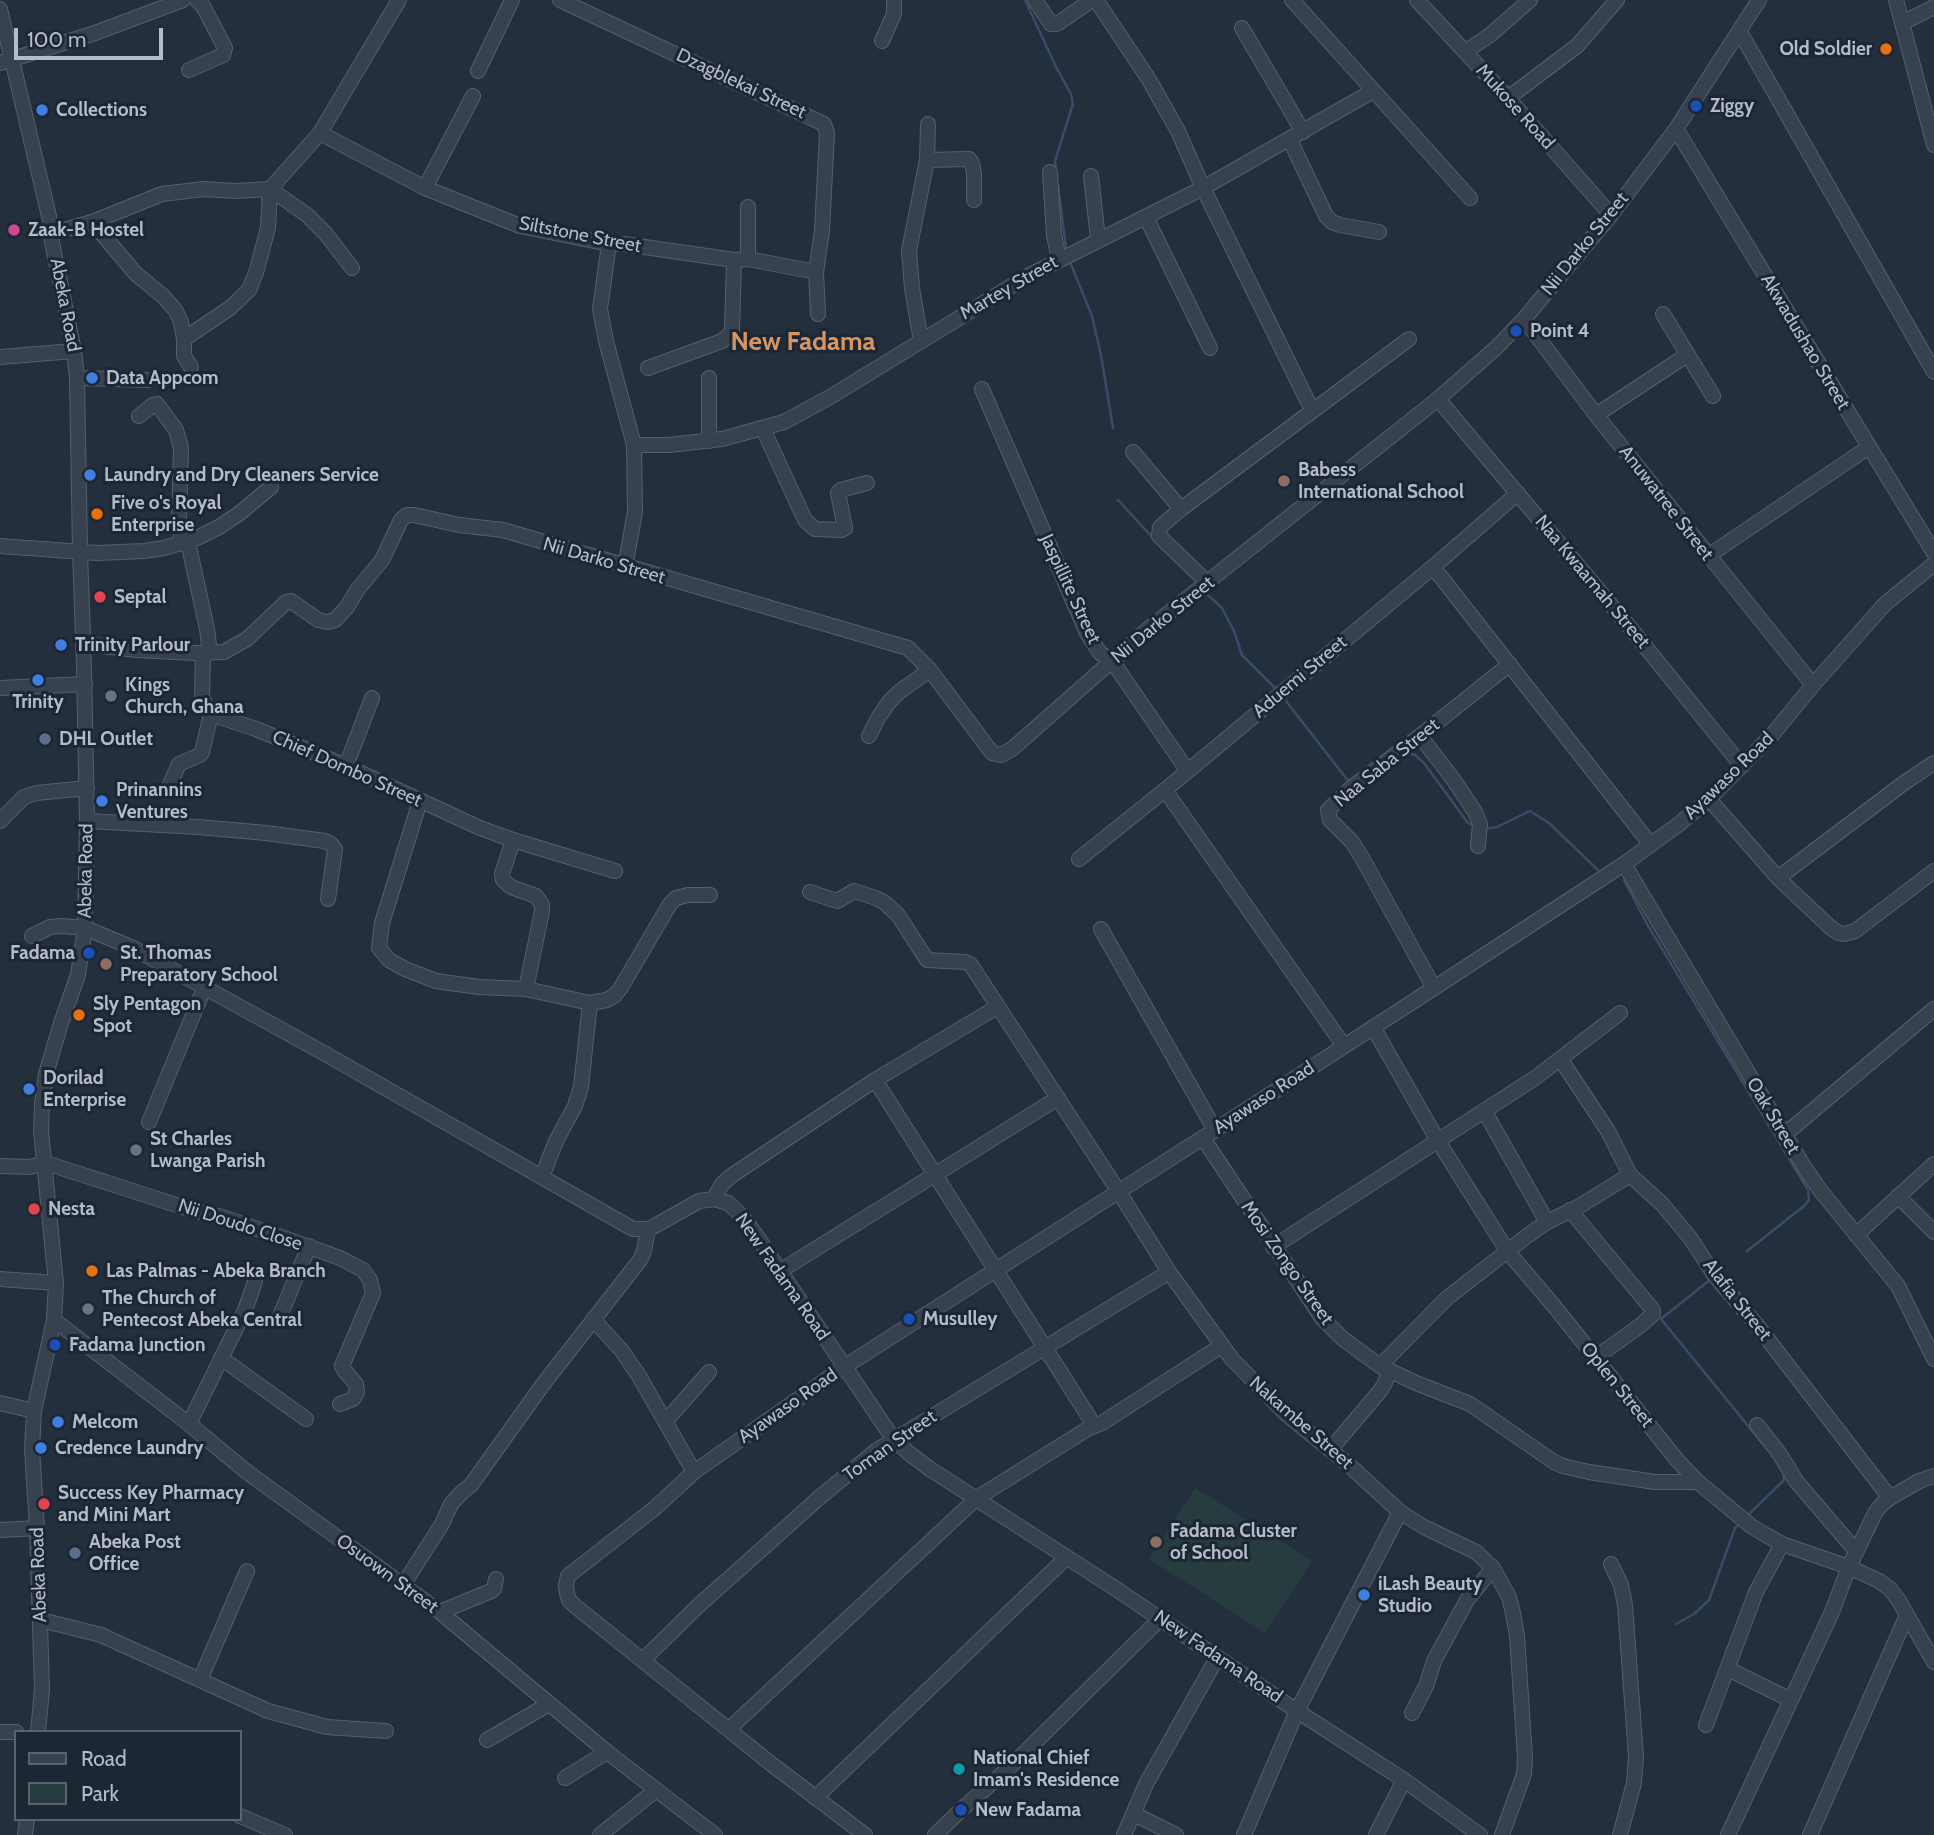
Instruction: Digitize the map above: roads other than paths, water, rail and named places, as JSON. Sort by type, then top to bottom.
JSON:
[{"type":"street","points":[[6,61],[95,33],[183,0]]},
{"type":"street","points":[[190,70],[223,55],[225,47],[197,0]]},
{"type":"street","points":[[184,339],[230,308],[249,290],[268,228],[270,189],[320,133],[399,0]]},
{"type":"street","points":[[478,71],[512,0]]},
{"type":"street","name":"Dzagblekai Street","points":[[560,0],[824,124],[827,132],[823,219],[816,272],[818,314]]},
{"type":"street","points":[[882,41],[894,14],[894,0]]},
{"type":"street","points":[[1035,0],[1051,24],[1057,24],[1094,0],[1148,78],[1178,131],[1203,188],[1312,410]]},
{"type":"street","name":"Mukose Road","points":[[1417,0],[1611,215]]},
{"type":"street","points":[[1465,52],[1490,35],[1530,0]]},
{"type":"street","points":[[1508,98],[1577,46],[1617,0]]},
{"type":"street","name":"Nii Darko Street","points":[[207,653],[224,652],[241,643],[291,601],[318,620],[335,620],[387,551],[401,520],[407,515],[414,515],[459,525],[503,530],[908,648],[930,670],[985,745],[992,752],[1001,755],[1012,749],[1147,630],[1438,399],[1496,348],[1524,319],[1611,215],[1676,130],[1759,0]]},
{"type":"street","points":[[1896,0],[1934,145]]},
{"type":"street","points":[[1300,2],[1373,92],[1470,198]]},
{"type":"street","points":[[1902,23],[1934,7]]},
{"type":"street","name":"Abeka Road","points":[[0,9],[6,61],[53,233],[51,237],[74,351],[77,378],[85,684],[85,928],[78,975],[46,1074],[42,1104],[41,1131],[56,1283],[54,1320],[34,1411],[32,1449],[41,1620],[42,1689],[38,1730]]},
{"type":"street","points":[[1242,28],[1297,136],[1326,216],[1340,225],[1378,232]]},
{"type":"street","points":[[1740,32],[1934,372]]},
{"type":"street","name":"Martey Street","points":[[634,445],[709,441],[784,422],[1026,277],[1203,188],[1373,92]]},
{"type":"street","points":[[425,188],[473,96]]},
{"type":"street","points":[[920,341],[909,251],[927,160],[928,124]]},
{"type":"street","name":"Akwadushao Street","points":[[1676,130],[1934,553]]},
{"type":"street","name":"Siltstone Street","points":[[320,133],[425,188],[520,226],[609,244],[741,259],[816,272]]},
{"type":"street","points":[[927,160],[969,159],[974,174],[974,200]]},
{"type":"street","points":[[1050,172],[1054,235],[1059,259]]},
{"type":"street","points":[[1091,176],[1098,239]]},
{"type":"street","points":[[53,233],[92,222],[162,194],[204,189],[270,189],[307,215],[326,234],[352,268]]},
{"type":"street","points":[[648,368],[722,341],[732,331],[748,207]]},
{"type":"street","points":[[1146,217],[1210,348]]},
{"type":"street","points":[[92,222],[136,274],[163,296],[176,311],[181,322],[184,356],[191,368]]},
{"type":"street","points":[[609,244],[600,309],[634,445],[635,512],[625,567]]},
{"type":"street","points":[[1663,314],[1713,396]]},
{"type":"street","name":"Anuwatree Street","points":[[1524,319],[1596,415],[1812,685]]},
{"type":"street","points":[[1202,587],[1159,536],[1160,527],[1409,339]]},
{"type":"street","points":[[0,357],[74,351]]},
{"type":"street","points":[[1596,415],[1687,355]]},
{"type":"street","points":[[77,378],[148,380]]},
{"type":"street","points":[[709,378],[709,441]]},
{"type":"street","name":"Jaspillite Street","points":[[982,389],[1087,633],[1100,653],[1112,661],[1187,770]]},
{"type":"street","name":"Naa Kwaamah Street","points":[[1438,399],[1742,766]]},
{"type":"street","points":[[139,416],[157,404],[176,430],[181,448],[179,520],[207,629],[202,698],[211,714],[202,752],[179,764],[167,791]]},
{"type":"street","points":[[763,429],[805,520],[815,529],[845,528],[838,493],[867,483]]},
{"type":"street","points":[[1709,556],[1869,447]]},
{"type":"street","points":[[1133,452],[1181,509]]},
{"type":"street","points":[[0,546],[80,551],[144,551],[185,543],[219,527],[271,487]]},
{"type":"street","name":"Aduemi Street","points":[[1079,859],[1433,567],[1518,493]]},
{"type":"street","name":"Ayawaso Road","points":[[643,1660],[569,1600],[566,1584],[568,1576],[654,1508],[694,1472],[844,1367],[1209,1134],[1651,845],[1709,799],[1789,715],[1812,685],[1885,604],[1934,564]]},
{"type":"street","points":[[1433,567],[1651,845]]},
{"type":"street","points":[[84,644],[137,650],[207,653]]},
{"type":"street","name":"Naa Saba Street","points":[[1434,988],[1361,856],[1352,842],[1330,820],[1328,814],[1330,807],[1353,787],[1510,664]]},
{"type":"street","points":[[869,736],[878,718],[899,692],[930,670]]},
{"type":"street","points":[[0,688],[85,684]]},
{"type":"street","points":[[346,765],[373,698]]},
{"type":"street","name":"Chief Dombo Street","points":[[211,714],[346,765],[480,828],[615,871]]},
{"type":"street","points":[[1420,736],[1475,812],[1479,835]]},
{"type":"street","points":[[1778,878],[1934,763]]},
{"type":"street","points":[[0,821],[24,797],[36,793],[87,788]]},
{"type":"street","points":[[1165,790],[1344,1046]]},
{"type":"street","points":[[1709,799],[1778,878],[1832,928],[1844,934],[1855,931],[1934,871]]},
{"type":"street","points":[[420,801],[382,923],[379,948],[389,960],[436,981],[479,988],[526,989],[590,1003],[607,1000],[620,989],[670,904],[676,898],[688,895],[710,895]]},
{"type":"street","points":[[87,821],[213,828],[325,841],[335,849],[328,899]]},
{"type":"street","points":[[513,840],[502,874],[503,880],[511,887],[536,896],[542,905],[526,989]]},
{"type":"street","name":"Oak Street","points":[[1624,864],[1784,1135],[1820,1190],[1898,1286],[1934,1359]]},
{"type":"street","name":"Nakambe Street","points":[[810,892],[837,901],[857,891],[886,903],[898,915],[927,960],[968,963],[1169,1272],[1221,1346],[1285,1413],[1401,1512],[1424,1527],[1476,1552],[1493,1568],[1508,1597],[1517,1636],[1525,1758],[1524,1774],[1503,1835]]},
{"type":"street","points":[[32,936],[50,927],[85,928],[134,948],[626,1226],[648,1229],[640,1260],[593,1319],[471,1485],[452,1504],[403,1586]]},
{"type":"street","name":"Mosi Zongo Street","points":[[1101,929],[1209,1134],[1273,1247],[1322,1318],[1342,1338],[1384,1368],[1470,1404],[1563,1466],[1655,1482],[1698,1482]]},
{"type":"street","points":[[149,1122],[205,986]]},
{"type":"street","points":[[542,1177],[556,1141],[575,1107],[581,1087],[590,1003]]},
{"type":"street","points":[[714,1199],[731,1176],[875,1080],[997,1007]]},
{"type":"street","points":[[1784,1135],[1934,1009]]},
{"type":"street","points":[[1273,1247],[1485,1112],[1561,1060],[1620,1013]]},
{"type":"street","name":"Oplen Street","points":[[1373,1027],[1438,1141],[1508,1252],[1677,1460],[1698,1482],[1747,1523],[1782,1544],[1849,1567],[1890,1589],[1934,1662]]},
{"type":"street","name":"Alafia Street","points":[[1561,1060],[1608,1131],[1630,1175],[1662,1204],[1715,1276],[1756,1324],[1890,1498]]},
{"type":"street","points":[[875,1080],[1094,1425]]},
{"type":"street","points":[[780,1271],[1058,1098]]},
{"type":"street","points":[[1485,1112],[1547,1222]]},
{"type":"street","points":[[0,1166],[29,1167],[46,1163]]},
{"type":"street","name":"Nii Doudo Close","points":[[46,1163],[309,1246],[362,1270],[370,1280],[373,1293],[342,1366],[356,1384],[357,1392],[353,1399],[340,1404]]},
{"type":"street","points":[[1856,1236],[1934,1164]]},
{"type":"street","points":[[1330,1450],[1380,1391],[1385,1383],[1384,1368],[1447,1298],[1547,1222],[1630,1175]]},
{"type":"street","points":[[1898,1196],[1934,1232]]},
{"type":"street","name":"New Fadama Road","points":[[648,1229],[699,1201],[721,1200],[734,1208],[780,1271],[894,1440],[930,1469],[1404,1780],[1479,1835]]},
{"type":"street","points":[[1570,1210],[1653,1310],[1651,1317],[1595,1358]]},
{"type":"street","points":[[280,1316],[309,1246]]},
{"type":"street","name":"Toman Street","points":[[643,1660],[698,1606],[877,1450],[1169,1272]]},
{"type":"street","points":[[0,1279],[56,1283]]},
{"type":"street","points":[[189,1424],[245,1310],[255,1282]]},
{"type":"street","points":[[593,1319],[622,1351],[639,1376],[694,1472]]},
{"type":"street","name":"Osuown Street","points":[[54,1320],[247,1472],[440,1612],[607,1752],[715,1835]]},
{"type":"street","points":[[729,1729],[977,1498],[1094,1425],[1102,1423],[1221,1346]]},
{"type":"street","points":[[221,1358],[306,1419]]},
{"type":"street","points":[[665,1422],[709,1372]]},
{"type":"street","points":[[0,1403],[34,1411]]},
{"type":"street","points":[[1757,1425],[1796,1481],[1856,1550]]},
{"type":"street","points":[[1728,1835],[1875,1513],[1890,1498],[1934,1476]]},
{"type":"street","points":[[1244,1835],[1297,1711],[1401,1512]]},
{"type":"street","points":[[0,1530],[37,1528]]},
{"type":"street","points":[[1706,1725],[1756,1592],[1782,1544]]},
{"type":"street","points":[[815,1798],[1067,1557]]},
{"type":"street","points":[[1611,1564],[1621,1585],[1625,1605],[1636,1757],[1634,1783],[1620,1835]]},
{"type":"street","points":[[1412,1713],[1426,1686],[1434,1661],[1467,1600],[1493,1568]]},
{"type":"street","points":[[200,1681],[247,1571]]},
{"type":"street","points":[[440,1612],[491,1591],[496,1579]]},
{"type":"street","points":[[1811,1835],[1907,1615]]},
{"type":"street","points":[[935,1835],[1011,1766],[1160,1619]]},
{"type":"street","points":[[41,1620],[101,1635],[268,1712],[327,1727],[386,1731]]},
{"type":"street","points":[[1124,1835],[1162,1755],[1217,1658]]},
{"type":"street","points":[[643,1660],[864,1835]]},
{"type":"street","points":[[1728,1670],[1791,1700]]},
{"type":"street","points":[[488,1740],[549,1704]]},
{"type":"street","points":[[565,1778],[607,1752]]},
{"type":"street","points":[[1376,1835],[1404,1780]]},
{"type":"street","points":[[600,1835],[656,1790]]},
{"type":"street","points":[[1133,1814],[1176,1835]]},
{"type":"street","points":[[242,1817],[285,1835]]},
{"type":"waterway","points":[[1025,0],[1071,94],[1073,104],[1055,161],[1056,171]]},
{"type":"waterway","points":[[1058,185],[1066,248]]},
{"type":"waterway","points":[[1070,262],[1092,316],[1113,428]]},
{"type":"waterway","points":[[1118,500],[1154,539]]},
{"type":"waterway","points":[[1186,571],[1196,581]]},
{"type":"waterway","points":[[1207,594],[1222,608],[1242,655],[1276,689]]},
{"type":"waterway","points":[[1286,701],[1349,782]]},
{"type":"waterway","points":[[1363,788],[1407,755],[1414,754],[1424,763],[1468,823],[1475,827]]},
{"type":"waterway","points":[[1485,829],[1497,827],[1530,811],[1549,823],[1598,870]]},
{"type":"waterway","points":[[1624,880],[1647,924],[1808,1190],[1809,1200],[1804,1206],[1747,1251]]},
{"type":"waterway","points":[[1711,1279],[1661,1319],[1762,1443]]},
{"type":"waterway","points":[[1746,1517],[1784,1480],[1784,1473]]},
{"type":"waterway","points":[[1676,1624],[1694,1614],[1709,1600],[1735,1528],[1739,1525]]},
{"type":"place","name":"Old Soldier","points":[[1886,49]]},
{"type":"place","name":"Ziggy","points":[[1696,106]]},
{"type":"place","name":"Collections","points":[[42,110]]},
{"type":"place","name":"Zaak-B Hostel","points":[[14,230]]},
{"type":"place","name":"Point 4","points":[[1516,331]]},
{"type":"place","name":"Data Appcom","points":[[92,378]]},
{"type":"place","name":"Laundry and Dry Cleaners Service","points":[[90,475]]},
{"type":"place","name":"Babess International School","points":[[1284,481]]},
{"type":"place","name":"Five o's Royal Enterprise","points":[[97,514]]},
{"type":"place","name":"Septal","points":[[100,597]]},
{"type":"place","name":"Trinity Parlour","points":[[61,645]]},
{"type":"place","name":"Trinity","points":[[38,680]]},
{"type":"place","name":"Kings Church, Ghana","points":[[111,696]]},
{"type":"place","name":"DHL Outlet","points":[[45,739]]},
{"type":"place","name":"Prinannins Ventures","points":[[102,801]]},
{"type":"place","name":"Fadama","points":[[89,953]]},
{"type":"place","name":"St. Thomas Preparatory School","points":[[106,964]]},
{"type":"place","name":"Sly Pentagon Spot","points":[[79,1015]]},
{"type":"place","name":"Dorilad Enterprise","points":[[29,1089]]},
{"type":"place","name":"St Charles Lwanga Parish","points":[[136,1150]]},
{"type":"place","name":"Nesta","points":[[34,1209]]},
{"type":"place","name":"Las Palmas - Abeka Branch","points":[[92,1271]]},
{"type":"place","name":"The Church of Pentecost Abeka Central","points":[[88,1309]]},
{"type":"place","name":"Musulley","points":[[909,1319]]},
{"type":"place","name":"Fadama Junction","points":[[55,1345]]},
{"type":"place","name":"Melcom","points":[[58,1422]]},
{"type":"place","name":"Credence Laundry","points":[[41,1448]]},
{"type":"place","name":"Success Key Pharmacy and Mini Mart","points":[[44,1504]]},
{"type":"place","name":"Fadama Cluster of School","points":[[1156,1542]]},
{"type":"place","name":"Abeka Post Office","points":[[75,1553]]},
{"type":"place","name":"iLash Beauty Studio","points":[[1364,1595]]},
{"type":"place","name":"National Chief Imam's Residence","points":[[959,1769]]},
{"type":"place","name":"New Fadama","points":[[961,1810]]},
{"type":"district","name":"New Fadama","points":[[803,342]]}]
